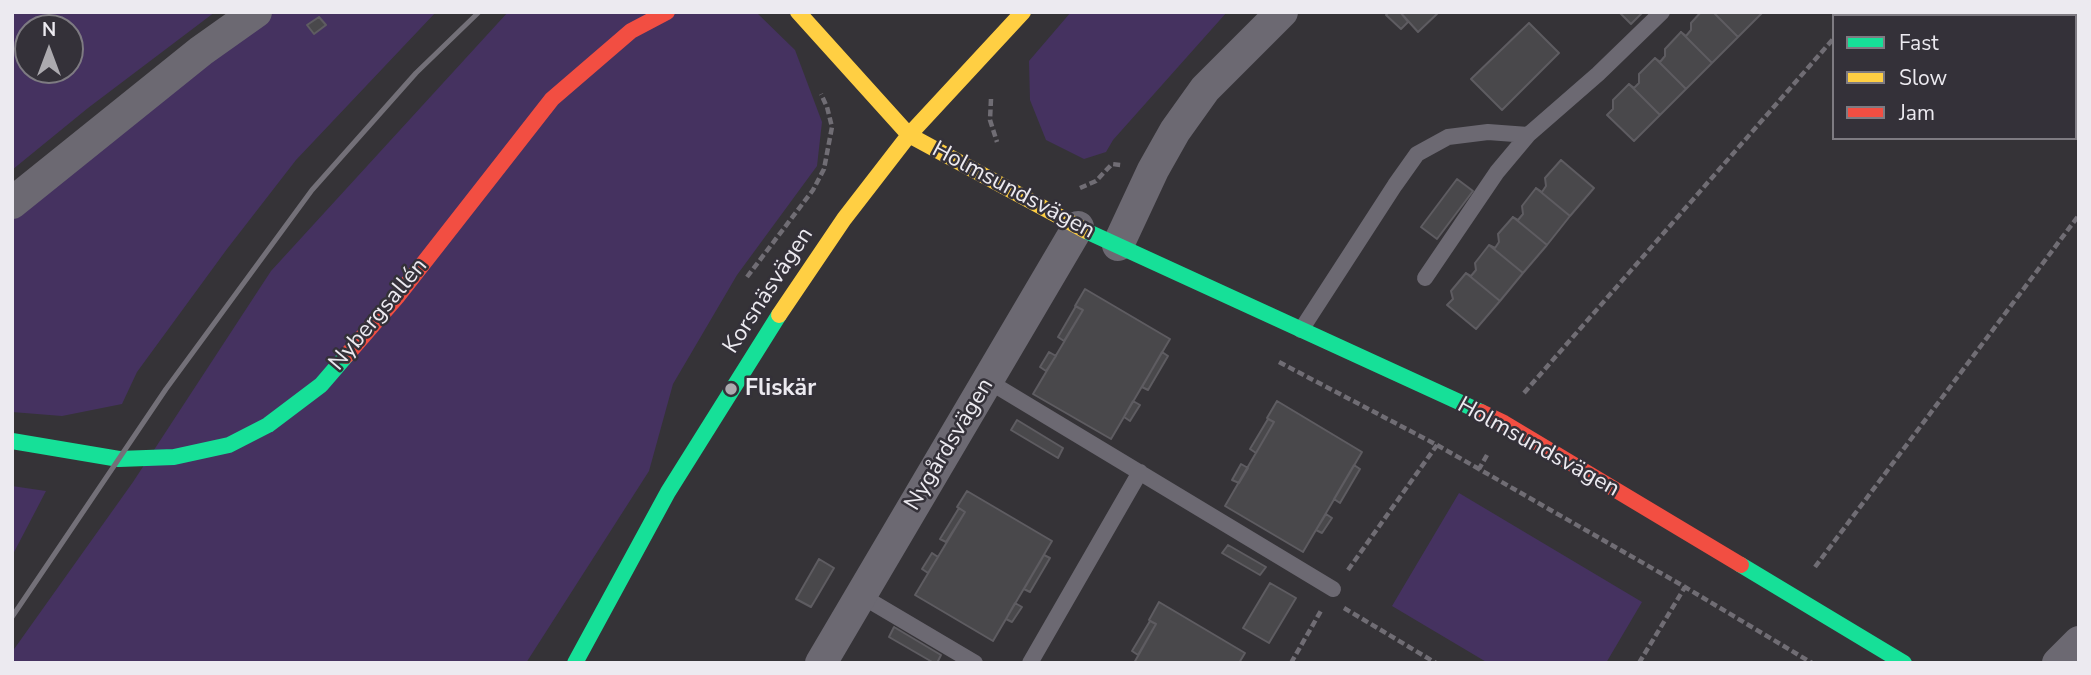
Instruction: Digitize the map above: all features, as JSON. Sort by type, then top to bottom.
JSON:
[{"type":"street","points":[[12,203],[201,51],[256,12]]},
{"type":"street","name":"Nybergsallén","points":[[12,442],[119,459],[174,457],[229,445],[268,425],[321,385],[380,316],[552,99],[631,32],[667,12]]},
{"type":"street","points":[[798,12],[909,135]]},
{"type":"street","name":"Korsnäsvägen","points":[[575,663],[668,492],[844,219],[909,135],[1023,12]]},
{"type":"street","name":"Holmsundsvägen","points":[[1118,245],[1153,170],[1175,131],[1205,89],[1282,12]]},
{"type":"street","name":"Holmsundsvägen","points":[[909,135],[1079,227],[1504,424],[1904,663]]},
{"type":"street","name":"Nygårdsvägen","points":[[821,663],[1079,227]]},
{"type":"street","points":[[2058,663],[2079,642]]},
{"type":"lane","points":[[1426,278],[1497,172],[1528,135],[1598,74],[1662,12]]},
{"type":"lane","points":[[1301,330],[1417,154],[1448,137],[1488,132],[1528,135]]},
{"type":"lane","points":[[988,381],[1140,472],[1331,594]]},
{"type":"lane","points":[[1030,663],[1140,472]]},
{"type":"lane","points":[[860,595],[975,663]]},
{"type":"path","points":[[1812,663],[1479,469],[1526,390],[1832,40]]},
{"type":"path","points":[[747,277],[813,190],[824,169],[832,127],[827,107],[817,87]]},
{"type":"path","points":[[992,94],[990,120],[998,144]]},
{"type":"path","points":[[1075,189],[1096,181],[1112,164],[1153,170]]},
{"type":"path","points":[[1793,596],[2079,215]]},
{"type":"path","points":[[1290,663],[1331,594],[1437,445]]},
{"type":"path","points":[[1639,663],[1685,587]]},
{"type":"path","points":[[1331,594],[1436,663]]},
{"type":"shaded area","points":[[12,12],[215,12],[88,108],[12,170]]},
{"type":"shaded area","points":[[275,12],[436,12],[296,160],[137,372],[122,404],[62,416],[12,412],[12,219],[187,74]]},
{"type":"shaded area","points":[[508,12],[756,12],[795,50],[822,122],[817,166],[737,275],[673,384],[649,471],[526,663],[12,663],[12,652],[133,482],[271,271]]},
{"type":"shaded area","points":[[1071,12],[1227,12],[1113,140],[1106,152],[1084,159],[1046,140],[1030,100],[1029,61]]},
{"type":"shaded area","points":[[12,486],[46,491],[12,556]]},
{"type":"shaded area","points":[[1459,493],[1642,602],[1606,663],[1488,663],[1392,606]]},
{"type":"building","points":[[1389,12],[1400,12],[1408,22],[1401,29],[1386,15]]},
{"type":"building","points":[[1400,12],[1439,12],[1418,32]]},
{"type":"building","points":[[1619,12],[1643,12],[1631,24]]},
{"type":"building","points":[[1701,12],[1713,12],[1738,37],[1712,63],[1681,32],[1686,36],[1691,30],[1691,23]]},
{"type":"building","points":[[1713,12],[1763,12],[1738,37]]},
{"type":"building","points":[[319,17],[326,25],[314,34],[307,25]]},
{"type":"building","points":[[1529,23],[1559,53],[1502,110],[1471,79]]},
{"type":"building","points":[[1681,32],[1712,63],[1686,89],[1655,58],[1660,62],[1665,56],[1665,49]]},
{"type":"building","points":[[1655,58],[1686,89],[1660,115],[1629,84],[1634,88],[1639,83],[1639,74]]},
{"type":"building","points":[[1629,84],[1660,115],[1634,141],[1607,115],[1613,109],[1613,100]]},
{"type":"building","points":[[1561,160],[1594,188],[1570,216],[1536,188],[1542,192],[1546,186],[1545,178]]},
{"type":"building","points":[[1457,179],[1473,191],[1437,239],[1421,227]]},
{"type":"building","points":[[1536,188],[1570,216],[1547,245],[1513,217],[1518,220],[1523,214],[1522,206]]},
{"type":"building","points":[[1513,217],[1547,245],[1523,273],[1489,245],[1495,248],[1499,242],[1498,234]]},
{"type":"building","points":[[1489,245],[1523,273],[1500,301],[1466,273],[1471,276],[1476,270],[1475,263]]},
{"type":"building","points":[[1466,273],[1500,301],[1476,329],[1447,305],[1453,299],[1451,291]]},
{"type":"building","points":[[1085,289],[1170,339],[1111,439],[1033,394],[1083,310],[1075,306]]},
{"type":"building","points":[[1076,306],[1083,310],[1064,341],[1058,337]]},
{"type":"building","points":[[1049,352],[1056,356],[1046,371],[1040,367]]},
{"type":"building","points":[[1162,352],[1168,356],[1148,390],[1142,387]]},
{"type":"building","points":[[1133,401],[1140,405],[1130,421],[1124,417]]},
{"type":"building","points":[[1277,401],[1362,452],[1303,552],[1225,506],[1274,422],[1267,418]]},
{"type":"building","points":[[1268,419],[1274,422],[1256,453],[1250,449]]},
{"type":"building","points":[[1017,420],[1063,448],[1058,458],[1011,430]]},
{"type":"building","points":[[1241,464],[1248,468],[1239,483],[1232,480]]},
{"type":"building","points":[[1354,465],[1360,469],[1340,503],[1334,499]]},
{"type":"building","points":[[967,491],[1052,541],[993,641],[915,595],[965,512],[957,507]]},
{"type":"building","points":[[959,508],[965,512],[946,542],[940,539]]},
{"type":"building","points":[[1326,514],[1332,518],[1322,533],[1316,530]]},
{"type":"building","points":[[1228,545],[1266,567],[1260,575],[1222,553]]},
{"type":"building","points":[[932,553],[938,557],[928,573],[922,569]]},
{"type":"building","points":[[1044,555],[1050,558],[1030,592],[1024,589]]},
{"type":"building","points":[[819,559],[834,568],[811,607],[796,599]]},
{"type":"building","points":[[1270,583],[1296,598],[1269,643],[1243,628]]},
{"type":"building","points":[[1159,602],[1245,653],[1239,663],[1134,663],[1156,624],[1149,620]]},
{"type":"building","points":[[1015,603],[1022,607],[1012,622],[1006,619]]},
{"type":"building","points":[[1150,621],[1156,624],[1138,655],[1132,651]]},
{"type":"building","points":[[894,627],[941,655],[937,663],[889,637]]},
{"type":"railway","points":[[12,617],[166,389],[312,190],[416,73],[479,12]]},
{"type":"traffic: fast","points":[[1086,231],[1481,412]]},
{"type":"traffic: fast","points":[[575,663],[668,492],[779,315]]},
{"type":"traffic: fast","points":[[12,441],[119,459],[174,457],[229,445],[268,425],[321,385],[346,356]]},
{"type":"traffic: fast","points":[[1741,565],[1904,663]]},
{"type":"traffic: slow","points":[[798,12],[909,135],[1086,231]]},
{"type":"traffic: slow","points":[[779,315],[844,219],[909,135],[1023,12]]},
{"type":"traffic: jam","points":[[346,356],[397,297],[552,99],[631,31],[667,12]]},
{"type":"traffic: jam","points":[[1481,412],[1504,423],[1741,565]]},
{"type":"place","name":"Fliskär","points":[[731,389]]}]
